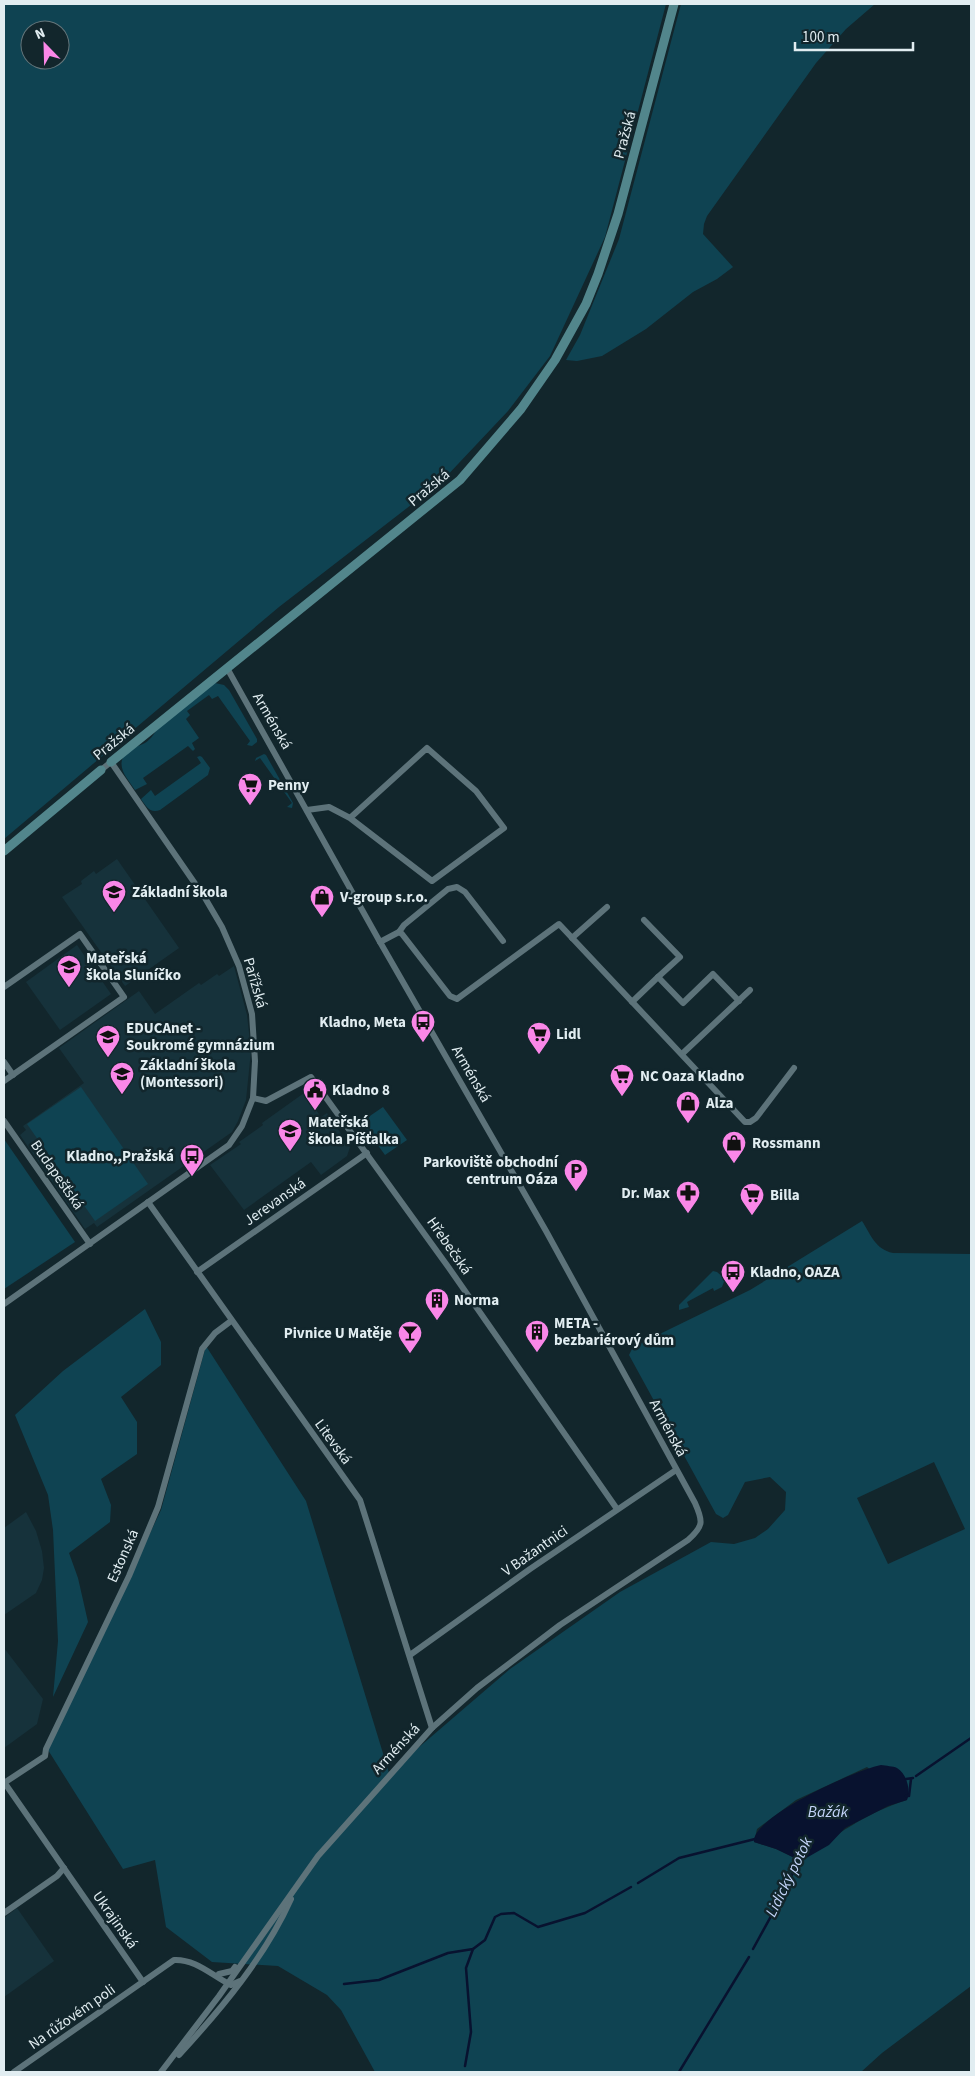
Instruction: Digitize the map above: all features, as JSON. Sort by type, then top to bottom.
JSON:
[{"type":"street","name":"Pražská","points":[[4,851],[101,770],[460,480],[521,410],[555,360],[586,304],[611,239],[674,4]]},
{"type":"street","name":"Arménská","points":[[162,2072],[318,1856],[432,1728],[508,1663],[577,1612],[684,1543],[698,1532],[701,1524],[700,1514],[546,1231],[380,942],[227,668]]},
{"type":"street","points":[[307,810],[329,807],[350,818],[432,881],[504,828],[476,791],[427,748],[350,818]]},
{"type":"street","name":"Pařížská","points":[[4,1304],[229,1144],[242,1126],[252,1098],[255,1061],[252,1014],[239,966],[222,927],[205,898],[111,762]]},
{"type":"street","points":[[380,942],[399,932],[404,925],[448,890],[457,887],[466,892],[503,941]]},
{"type":"street","points":[[572,938],[607,908]]},
{"type":"street","points":[[632,1002],[680,957],[644,920]]},
{"type":"street","points":[[399,932],[450,996],[457,999],[559,924],[745,1122],[750,1122],[756,1118],[794,1068]]},
{"type":"street","points":[[4,987],[80,934],[124,997],[4,1081]]},
{"type":"street","points":[[658,977],[683,1003],[713,974],[738,1001]]},
{"type":"street","points":[[682,1054],[750,990]]},
{"type":"street","points":[[4,1062],[13,1075]]},
{"type":"street","name":"Hřebečská","points":[[252,1098],[266,1101],[311,1077],[367,1153],[617,1509]]},
{"type":"street","name":"Budapešťská","points":[[4,1121],[90,1244]]},
{"type":"street","name":"Jerevanská","points":[[197,1272],[367,1153]]},
{"type":"street","name":"Litevská","points":[[148,1202],[360,1500],[432,1728]]},
{"type":"street","name":"Estonská","points":[[4,1783],[45,1756],[46,1749],[129,1576],[158,1507],[202,1349],[215,1332],[231,1321]]},
{"type":"street","name":"V Bažantnici","points":[[410,1655],[530,1569],[676,1470]]},
{"type":"street","name":"Ukrajinská","points":[[4,1783],[143,1982]]},
{"type":"street","points":[[4,1913],[57,1876],[64,1868]]},
{"type":"street","points":[[162,2072],[213,2018],[240,1981],[281,1920],[297,1884]]},
{"type":"street","points":[[218,1975],[232,1971],[286,1900]]},
{"type":"street","points":[[143,1982],[174,1960],[184,1960],[226,1978],[228,1992],[182,2051]]},
{"type":"street","points":[[218,1975],[220,1985],[218,1996]]},
{"type":"street","points":[[227,1983],[231,1985],[240,1981]]},
{"type":"street","name":"Na růžovém poli","points":[[14,2072],[143,1982]]},
{"type":"shaded area","points":[[4,4],[666,4],[605,237],[550,356],[508,411],[442,481],[279,607],[4,839]]},
{"type":"shaded area","points":[[681,4],[875,4],[846,29],[816,63],[707,216],[703,234],[733,267],[717,279],[693,292],[646,329],[602,356],[577,361],[566,360],[580,335],[619,239]]},
{"type":"shaded area","points":[[215,683],[224,685],[229,690],[257,742],[252,746],[247,745],[250,741],[218,696],[212,699],[209,695],[187,711],[190,715],[186,719],[199,738],[192,743],[195,749],[193,751],[188,746],[143,778],[147,784],[135,790],[121,764],[126,753],[145,743],[173,714]]},
{"type":"shaded area","points":[[264,754],[293,803],[292,808],[287,807],[292,803],[260,758],[255,761],[256,758]]},
{"type":"shaded area","points":[[200,756],[210,768],[208,775],[160,810],[154,811],[147,807],[141,799],[151,790],[155,796],[201,763],[197,757]]},
{"type":"shaded area","name":"Základní škola","points":[[117,859],[179,948],[125,986],[62,897],[82,884],[81,881],[94,871],[96,874]]},
{"type":"shaded area","name":"Mateřská škola Sluníčko","points":[[77,945],[111,994],[60,1030],[26,982]]},
{"type":"shaded area","points":[[234,966],[247,1015],[251,1051],[246,1100],[232,1132],[97,1227],[94,1223],[85,1229],[20,1135],[26,1130],[23,1126],[84,1083],[59,1048],[139,991],[155,1014],[199,983],[201,985],[217,974],[219,976]]},
{"type":"shaded area","points":[[81,1087],[148,1184],[95,1221],[27,1124]]},
{"type":"shaded area","name":"Mateřská škola Píšťalka","points":[[304,1093],[321,1117],[327,1113],[350,1147],[347,1156],[321,1175],[311,1162],[244,1210],[210,1165],[241,1144],[239,1142],[263,1125],[262,1123]]},
{"type":"shaded area","points":[[383,1107],[407,1140],[385,1155],[361,1122]]},
{"type":"shaded area","points":[[4,1139],[75,1242],[4,1289]]},
{"type":"shaded area","points":[[862,1221],[878,1245],[893,1253],[971,1254],[971,1986],[882,2053],[861,2072],[375,2072],[341,2010],[327,1995],[278,1966],[212,1962],[166,1927],[155,1860],[123,1869],[48,1750],[161,1510],[206,1346],[306,1501],[389,1773],[510,1669],[620,1592],[711,1542],[734,1544],[755,1538],[768,1529],[785,1510],[786,1492],[770,1477],[745,1482],[728,1515],[723,1518],[716,1514],[629,1355],[633,1347],[750,1290]],"holes":[[[934,1462],[965,1529],[888,1564],[857,1498]],[[867,1767],[907,1800],[864,1818],[826,1842],[801,1861],[776,1849],[754,1842],[757,1829],[796,1800]]]},
{"type":"shaded area","points":[[713,1271],[725,1279],[722,1287],[714,1291],[713,1288],[687,1302],[689,1307],[679,1310],[679,1305]]},
{"type":"shaded area","points":[[145,1309],[161,1342],[161,1365],[121,1397],[137,1422],[137,1454],[101,1479],[111,1505],[110,1522],[69,1553],[78,1578],[88,1622],[53,1697],[58,1641],[53,1530],[48,1495],[15,1415],[63,1371]]},
{"type":"shaded area","points":[[26,1512],[36,1531],[42,1551],[44,1568],[42,1580],[36,1593],[4,1615],[4,1528]]},
{"type":"shaded area","points":[[4,1648],[43,1699],[37,1724],[4,1748]]},
{"type":"shaded area","points":[[17,1908],[54,1961],[4,1997],[4,1918]]},
{"type":"water","name":"Bažák","points":[[881,1765],[897,1768],[906,1778],[908,1788],[907,1800],[888,1806],[845,1828],[829,1845],[801,1861],[776,1849],[754,1842],[758,1832],[769,1820],[787,1808],[851,1775]]},
{"type":"waterway","name":"Lidický potok","points":[[916,1776],[971,1738]]},
{"type":"waterway","name":"Lidický potok","points":[[906,1779],[913,1778]]},
{"type":"waterway","points":[[906,1796],[909,1796],[911,1779]]},
{"type":"waterway","points":[[638,1883],[679,1858],[755,1839]]},
{"type":"waterway","name":"Lidický potok","points":[[753,1949],[787,1887],[799,1857]]},
{"type":"waterway","points":[[344,1984],[379,1980],[448,1953],[473,1949],[485,1940],[495,1917],[501,1914],[514,1913],[538,1927],[585,1913],[631,1887]]},
{"type":"waterway","points":[[465,2066],[471,2032],[466,1968],[473,1949]]},
{"type":"waterway","name":"Lidický potok","points":[[679,2072],[749,1957]]},
{"type":"place","name":"Penny","points":[[250,806]]},
{"type":"place","name":"Základní škola","points":[[114,913]]},
{"type":"place","name":"V-group s.r.o.","points":[[322,918]]},
{"type":"place","name":"Mateřská škola Sluníčko","points":[[69,988]]},
{"type":"place","name":"Kladno, Meta","points":[[423,1043]]},
{"type":"place","name":"Lidl","points":[[539,1055]]},
{"type":"place","name":"EDUCAnet - Soukromé gymnázium","points":[[108,1058]]},
{"type":"place","name":"Základní škola (Montessori)","points":[[122,1095]]},
{"type":"place","name":"NC Oaza Kladno","points":[[622,1097]]},
{"type":"place","name":"Kladno 8","points":[[315,1111]]},
{"type":"place","name":"Alza","points":[[688,1124]]},
{"type":"place","name":"Mateřská škola Píšťalka","points":[[290,1152]]},
{"type":"place","name":"Rossmann","points":[[734,1164]]},
{"type":"place","name":"Kladno,,Pražská","points":[[192,1177]]},
{"type":"place","name":"Parkoviště obchodní centrum Oáza","points":[[576,1192]]},
{"type":"place","name":"Dr. Max","points":[[688,1214]]},
{"type":"place","name":"Billa","points":[[752,1216]]},
{"type":"place","name":"Kladno, OAZA","points":[[733,1293]]},
{"type":"place","name":"Norma","points":[[437,1321]]},
{"type":"place","name":"META - bezbariérový dům","points":[[537,1353]]},
{"type":"place","name":"Pivnice U Matěje","points":[[410,1354]]}]
